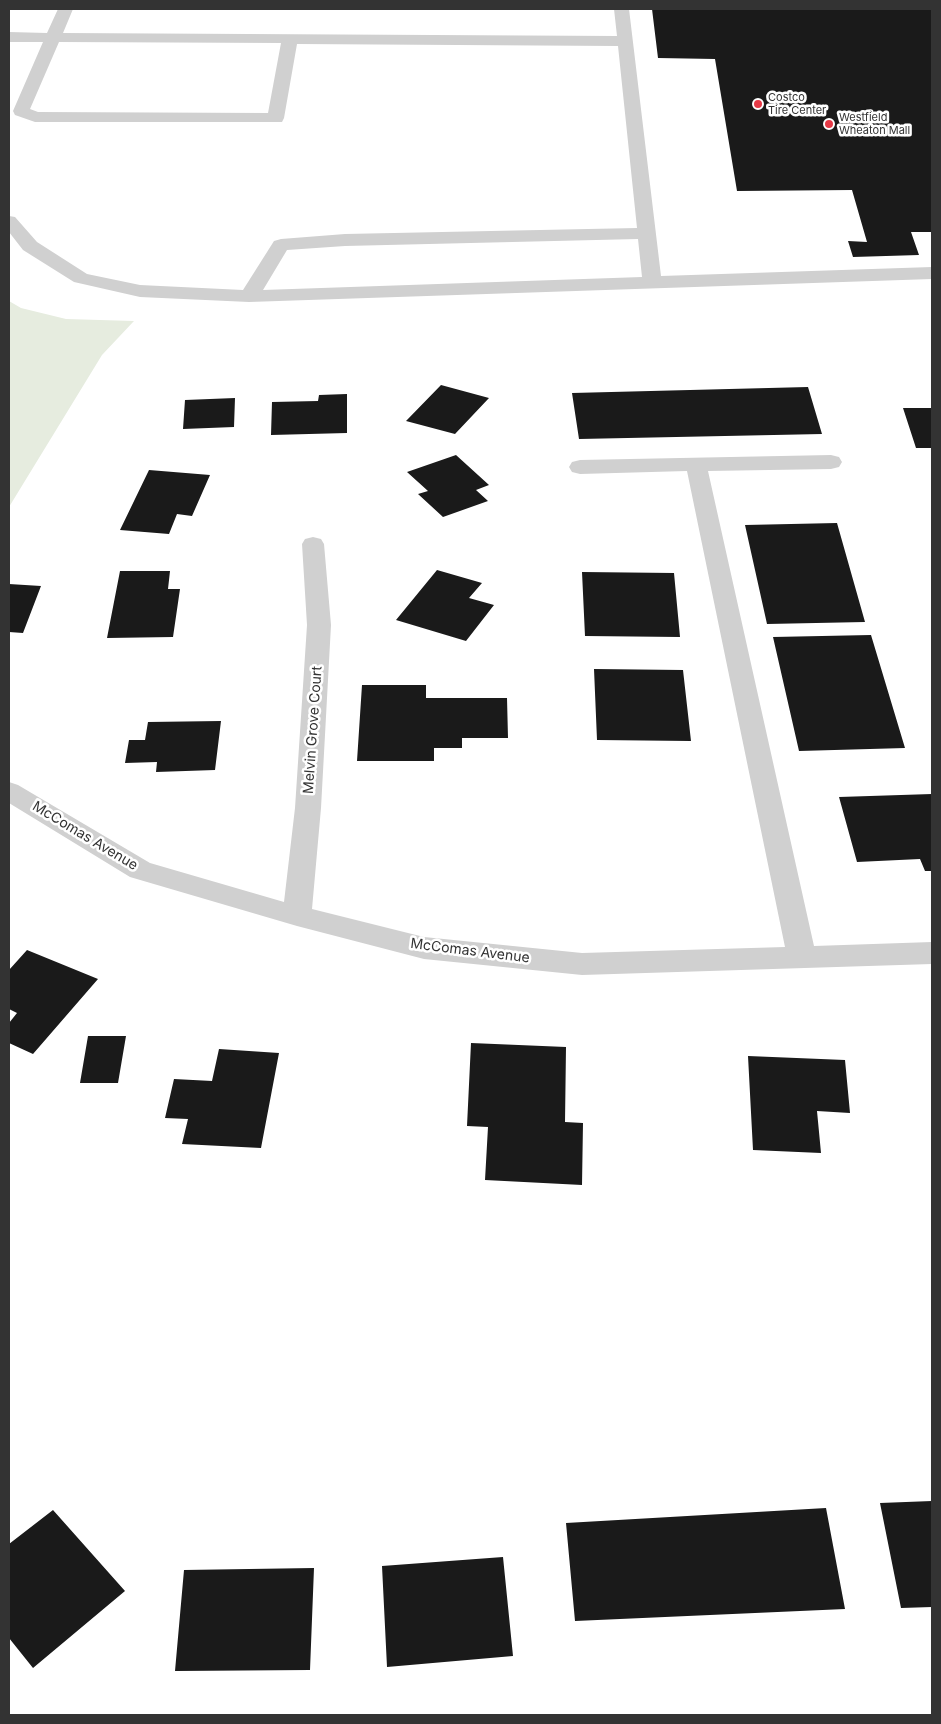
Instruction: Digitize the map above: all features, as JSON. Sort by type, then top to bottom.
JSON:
[{"type":"street","points":[[65,9],[22,111],[35,117],[276,118],[290,39]]},
{"type":"street","points":[[622,9],[645,233],[652,282]]},
{"type":"street","points":[[9,37],[625,41]]},
{"type":"street","points":[[9,221],[30,246],[81,278],[140,291],[249,296],[932,273]]},
{"type":"street","points":[[249,296],[282,245],[345,240],[645,233]]},
{"type":"street","points":[[580,467],[831,462]]},
{"type":"street","points":[[696,464],[802,957]]},
{"type":"street","name":"Melvin Grove Court","points":[[297,916],[308,808],[319,625],[313,544]]},
{"type":"street","name":"McComas Avenue","points":[[9,791],[140,870],[297,916],[424,948],[582,964],[932,953]]},
{"type":"shaded area","points":[[9,301],[21,308],[66,319],[134,321],[102,355],[9,507]]},
{"type":"building","name":"Westfield Wheaton Mall","points":[[652,9],[932,9],[932,232],[911,232],[919,255],[853,257],[848,241],[867,242],[852,190],[737,191],[715,59],[658,58]]},
{"type":"building","points":[[441,385],[489,398],[455,434],[406,421]]},
{"type":"building","points":[[808,387],[822,434],[579,439],[572,393]]},
{"type":"building","points":[[347,394],[347,433],[271,435],[272,402],[318,401],[319,395]]},
{"type":"building","points":[[235,398],[234,427],[183,429],[185,400]]},
{"type":"building","points":[[903,408],[932,408],[932,448],[916,448]]},
{"type":"building","points":[[456,455],[489,485],[476,490],[488,501],[443,517],[418,494],[428,491],[407,472]]},
{"type":"building","points":[[149,470],[210,475],[192,516],[177,514],[169,534],[120,530]]},
{"type":"building","points":[[837,523],[865,622],[767,624],[745,525]]},
{"type":"building","points":[[437,570],[482,583],[469,598],[494,605],[466,641],[396,620]]},
{"type":"building","points":[[120,571],[170,571],[168,589],[180,589],[173,637],[107,638]]},
{"type":"building","points":[[582,572],[674,573],[680,637],[585,636]]},
{"type":"building","points":[[9,584],[41,586],[23,633],[9,632]]},
{"type":"building","points":[[871,635],[905,748],[799,751],[773,637]]},
{"type":"building","points":[[594,669],[683,670],[691,741],[597,740]]},
{"type":"building","points":[[362,685],[426,685],[426,698],[507,698],[508,738],[462,738],[462,748],[434,748],[434,761],[357,761]]},
{"type":"building","points":[[221,721],[215,770],[156,772],[157,762],[125,763],[129,740],[145,740],[148,722]]},
{"type":"building","points":[[932,794],[932,871],[925,871],[920,859],[857,862],[839,797]]},
{"type":"building","points":[[27,950],[98,979],[33,1054],[9,1043],[9,1023],[17,1013],[9,1009],[9,970]]},
{"type":"building","points":[[88,1036],[126,1036],[118,1083],[80,1083]]},
{"type":"building","points":[[471,1043],[566,1047],[565,1122],[583,1123],[582,1185],[485,1180],[488,1127],[467,1126]]},
{"type":"building","points":[[219,1049],[279,1053],[261,1148],[182,1144],[188,1119],[165,1118],[174,1079],[212,1081]]},
{"type":"building","points":[[748,1056],[845,1060],[850,1113],[817,1111],[821,1153],[753,1150]]},
{"type":"building","points":[[932,1501],[932,1607],[901,1608],[880,1503]]},
{"type":"building","points":[[826,1508],[845,1609],[575,1621],[566,1523]]},
{"type":"building","points":[[53,1510],[125,1591],[33,1668],[9,1638],[9,1544]]},
{"type":"building","points":[[503,1557],[513,1656],[387,1667],[382,1566]]},
{"type":"building","points":[[314,1568],[310,1670],[175,1671],[184,1570]]},
{"type":"place","name":"Costco Tire Center","points":[[758,104]]},
{"type":"place","name":"Westfield Wheaton Mall","points":[[829,124]]}]
